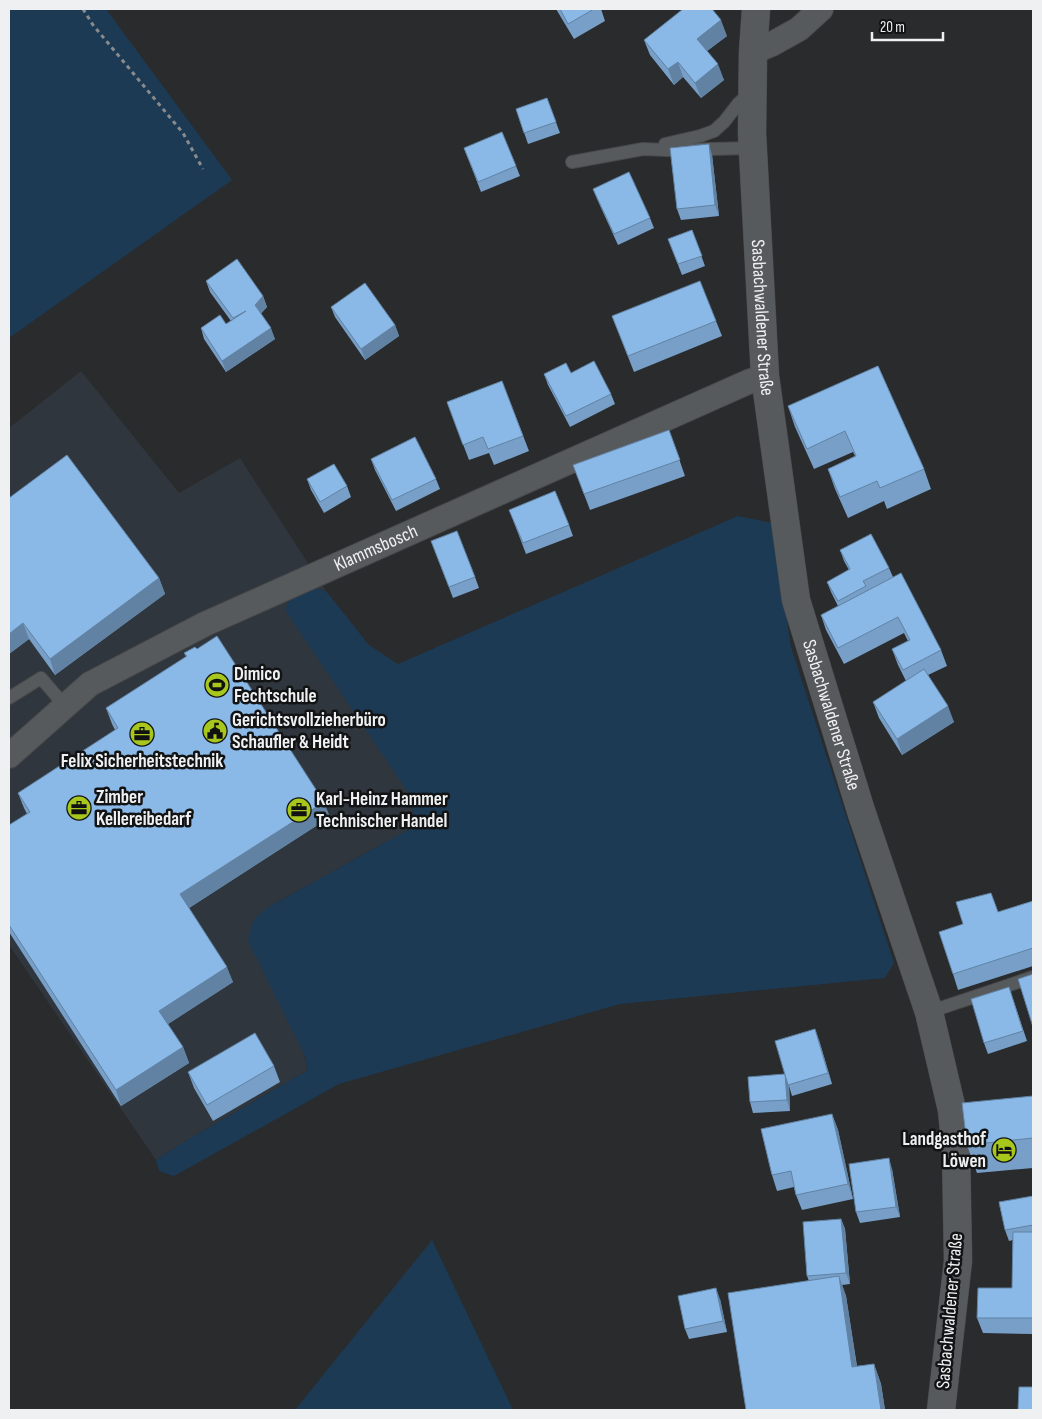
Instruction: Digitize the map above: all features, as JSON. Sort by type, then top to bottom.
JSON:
[{"type":"street","name":"Sasbachwaldener Straße","points":[[756,9],[753,52],[753,148],[765,376],[796,600],[861,811],[929,1012],[952,1110],[956,1151],[958,1261],[941,1410]]},
{"type":"street","points":[[753,52],[800,29],[821,9]]},
{"type":"street","name":"Klammsbosch","points":[[9,756],[90,684],[205,624],[765,376]]},
{"type":"lane","points":[[572,162],[700,136],[714,131],[753,90]]},
{"type":"lane","points":[[645,148],[666,150],[753,148]]},
{"type":"lane","points":[[9,698],[41,678],[65,706]]},
{"type":"lane","points":[[929,1012],[1033,977]]},
{"type":"path","points":[[84,9],[93,25],[183,132],[203,169]]},
{"type":"shaded area","points":[[9,9],[106,9],[232,180],[9,338]]},
{"type":"shaded area","points":[[81,371],[179,493],[240,458],[326,591],[314,588],[407,791],[414,813],[411,828],[267,908],[308,1070],[156,1160],[9,945],[9,428]]},
{"type":"shaded area","points":[[738,516],[772,523],[791,647],[894,963],[885,978],[620,1004],[339,1084],[174,1176],[159,1171],[156,1160],[308,1070],[305,1056],[248,941],[253,920],[267,908],[411,828],[414,813],[407,791],[285,610],[290,598],[314,588],[326,591],[369,645],[398,664]]},
{"type":"shaded area","points":[[432,1240],[513,1410],[295,1410]]},
{"type":"building","points":[[560,9],[594,9],[568,24]]},
{"type":"building","points":[[683,9],[712,9],[721,20],[697,39],[718,64],[695,83],[678,62],[668,69],[644,40]]},
{"type":"building","points":[[547,98],[556,122],[524,133],[516,109]]},
{"type":"building","points":[[502,132],[516,166],[478,182],[464,148]]},
{"type":"building","points":[[709,144],[715,205],[677,209],[670,148]]},
{"type":"building","points":[[629,172],[650,218],[614,234],[593,189]]},
{"type":"building","points":[[692,230],[702,256],[678,264],[668,239]]},
{"type":"building","points":[[237,259],[263,296],[255,305],[271,328],[222,361],[201,328],[220,315],[226,324],[246,311],[233,318],[206,281]]},
{"type":"building","points":[[700,281],[716,321],[628,356],[612,316]]},
{"type":"building","points":[[365,283],[395,325],[361,349],[331,307]]},
{"type":"building","points":[[594,361],[611,394],[566,416],[544,374],[566,363],[571,373]]},
{"type":"building","points":[[878,366],[924,469],[880,488],[877,481],[840,497],[828,469],[856,456],[845,431],[807,449],[788,406]]},
{"type":"building","points":[[502,381],[523,436],[488,449],[483,437],[463,445],[447,402]]},
{"type":"building","points":[[669,430],[680,460],[584,494],[573,465]]},
{"type":"building","points":[[415,437],[436,479],[392,500],[371,459]]},
{"type":"building","points":[[67,455],[159,578],[50,659],[23,623],[9,634],[9,498]]},
{"type":"building","points":[[334,464],[347,486],[320,502],[307,479]]},
{"type":"building","points":[[555,491],[569,525],[523,543],[509,510]]},
{"type":"building","points":[[457,531],[475,577],[449,587],[431,541]]},
{"type":"building","points":[[871,534],[889,568],[863,581],[866,586],[838,601],[827,582],[850,569],[840,550]]},
{"type":"building","points":[[901,573],[941,650],[903,670],[892,649],[910,640],[898,617],[838,648],[821,615]]},
{"type":"building","points":[[217,636],[324,802],[180,894],[227,967],[159,1011],[183,1047],[116,1090],[9,925],[9,825],[30,812],[18,793],[118,728],[106,708],[187,656],[184,653],[195,647],[197,649]]},
{"type":"building","points":[[924,669],[948,706],[897,739],[873,702]]},
{"type":"building","points":[[991,893],[998,912],[1033,901],[1033,948],[953,974],[939,932],[963,924],[956,902]]},
{"type":"building","points":[[1033,974],[1033,1027],[1018,979]]},
{"type":"building","points":[[1009,987],[1023,1031],[984,1043],[971,999]]},
{"type":"building","points":[[815,1029],[828,1073],[788,1085],[775,1041]]},
{"type":"building","points":[[255,1033],[274,1066],[207,1105],[188,1072]]},
{"type":"building","points":[[785,1074],[787,1100],[750,1102],[748,1077]]},
{"type":"building","points":[[1033,1096],[1033,1138],[967,1145],[962,1103]]},
{"type":"building","points":[[832,1114],[848,1184],[796,1195],[791,1171],[772,1175],[761,1129]]},
{"type":"building","points":[[889,1158],[896,1207],[856,1212],[849,1164]]},
{"type":"building","points":[[1033,1196],[1033,1225],[1005,1230],[999,1202]]},
{"type":"building","points":[[841,1219],[846,1273],[807,1276],[803,1222]]},
{"type":"building","points":[[1013,1232],[1033,1232],[1033,1318],[977,1318],[978,1288],[1012,1288]]},
{"type":"building","points":[[839,1276],[852,1367],[874,1364],[881,1410],[746,1410],[728,1293]]},
{"type":"building","points":[[716,1288],[723,1321],[685,1329],[678,1296]]},
{"type":"building","points":[[1019,1387],[1033,1387],[1033,1410],[1018,1410]]},
{"type":"place","name":"Dimico Fechtschule","points":[[217,685]]},
{"type":"place","name":"Gerichtsvollzieherbüro Schaufler & Heidt","points":[[215,731]]},
{"type":"place","name":"Felix Sicherheitstechnik","points":[[142,734]]},
{"type":"place","name":"Zimber Kellereibedarf","points":[[79,808]]},
{"type":"place","name":"Karl-Heinz Hammer Technischer Handel","points":[[299,810]]},
{"type":"place","name":"Landgasthof Löwen","points":[[1004,1150]]}]
